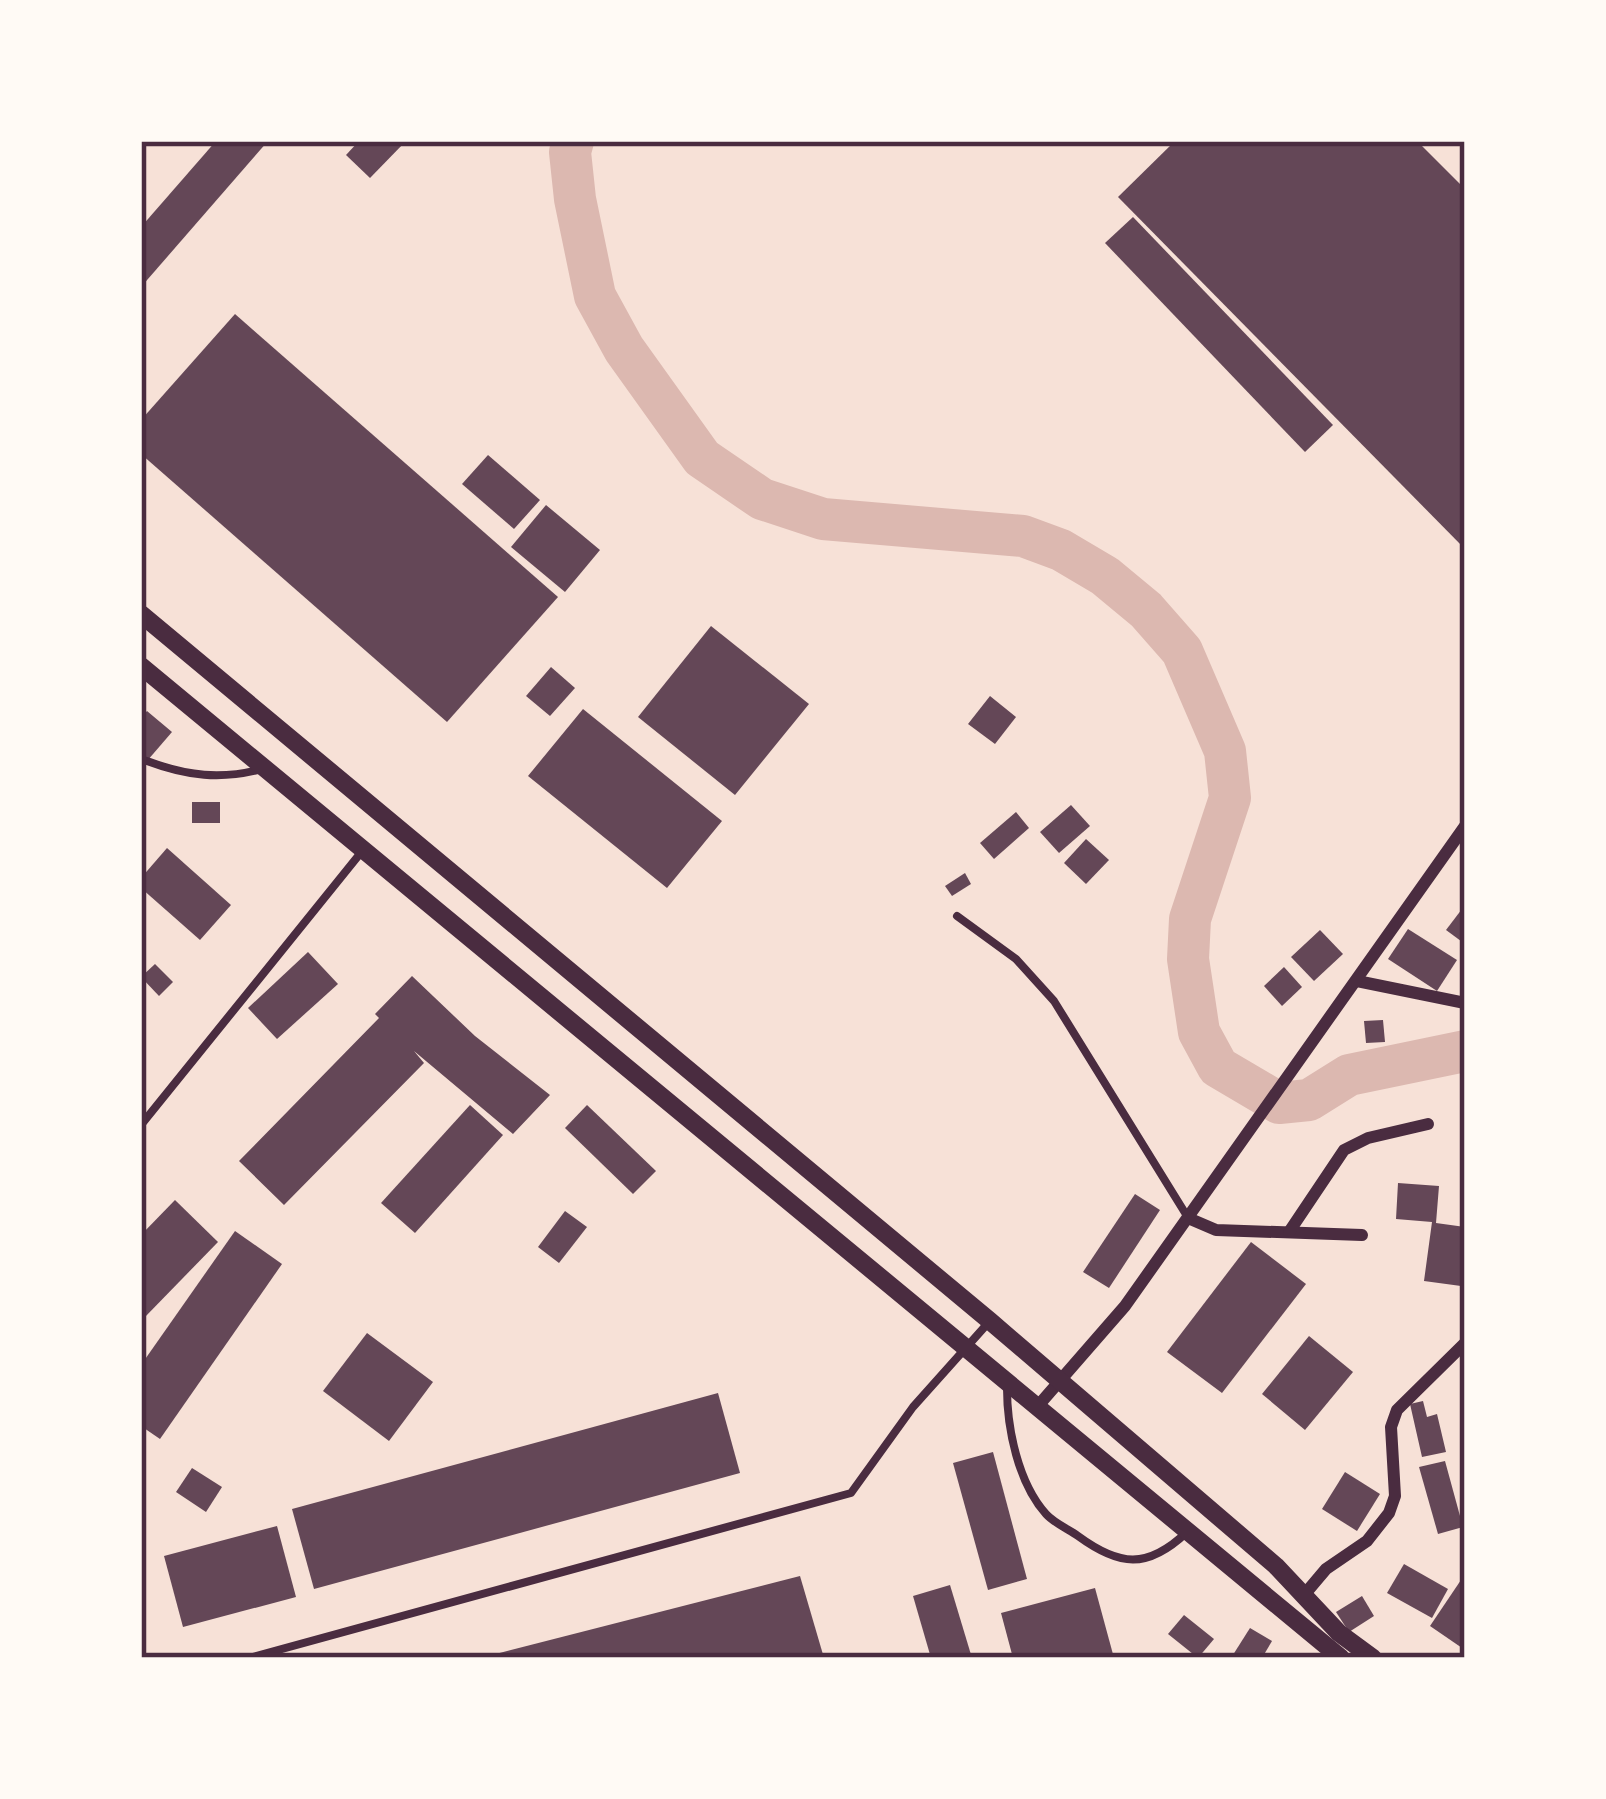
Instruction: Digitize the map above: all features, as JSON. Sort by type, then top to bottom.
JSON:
[{"type":"main road","points":[[141,614],[990,1321],[1276,1566],[1304,1595],[1341,1658]]},
{"type":"main road","points":[[141,666],[1187,1532],[1331,1639],[1373,1658]]},
{"type":"street","points":[[1037,1407],[1125,1306],[1465,826]]},
{"type":"street","points":[[1357,981],[1465,1003]]},
{"type":"street","points":[[1289,1232],[1344,1150],[1368,1138],[1428,1124]]},
{"type":"street","points":[[1188,1218],[1216,1230],[1362,1235]]},
{"type":"street","points":[[1304,1595],[1326,1569],[1367,1541],[1389,1513],[1394,1496],[1391,1427],[1397,1410],[1465,1343]]},
{"type":"lane","points":[[147,761],[211,777],[266,769]]},
{"type":"lane","points":[[141,1125],[364,849]]},
{"type":"lane","points":[[957,916],[1016,958],[1054,1001],[1188,1218]]},
{"type":"lane","points":[[249,1658],[851,1493],[913,1407],[990,1321]]},
{"type":"lane","points":[[1006,1381],[1007,1420],[1026,1479],[1046,1514],[1105,1556],[1130,1562],[1172,1546],[1187,1532]]},
{"type":"building","points":[[216,141],[268,141],[141,287],[141,227]]},
{"type":"building","points":[[359,141],[406,141],[370,178],[346,155]]},
{"type":"building","points":[[1175,141],[1417,141],[1465,189],[1465,549],[1118,197]]},
{"type":"building","points":[[1133,217],[1333,425],[1305,452],[1105,243]]},
{"type":"building","points":[[235,314],[558,597],[447,722],[141,454],[141,420]]},
{"type":"building","points":[[488,455],[540,500],[514,529],[462,484]]},
{"type":"building","points":[[546,505],[600,550],[565,592],[511,547]]},
{"type":"building","points":[[711,626],[809,704],[735,795],[638,717]]},
{"type":"building","points":[[551,667],[575,688],[550,716],[526,696]]},
{"type":"building","points":[[990,696],[1016,717],[995,744],[968,724]]},
{"type":"building","points":[[583,709],[722,821],[667,888],[528,776]]},
{"type":"building","points":[[147,711],[172,732],[141,768],[141,718]]},
{"type":"building","points":[[192,802],[220,802],[220,823],[192,823]]},
{"type":"building","points":[[1071,805],[1090,826],[1059,853],[1040,832]]},
{"type":"building","points":[[1016,812],[1029,828],[994,859],[980,843]]},
{"type":"building","points":[[1086,839],[1109,860],[1086,884],[1064,863]]},
{"type":"building","points":[[167,848],[231,905],[200,940],[141,888],[141,878]]},
{"type":"building","points":[[965,873],[971,884],[952,896],[945,886]]},
{"type":"building","points":[[1465,905],[1465,944],[1446,930]]},
{"type":"building","points":[[1408,929],[1457,960],[1437,991],[1388,959]]},
{"type":"building","points":[[1320,930],[1343,954],[1314,981],[1291,957]]},
{"type":"building","points":[[308,952],[338,984],[277,1039],[248,1008]]},
{"type":"building","points":[[155,964],[173,982],[159,996],[141,977]]},
{"type":"building","points":[[1284,967],[1302,987],[1282,1006],[1264,986]]},
{"type":"building","points":[[412,976],[475,1036],[550,1095],[513,1134],[414,1051],[424,1063],[284,1205],[239,1161],[379,1018],[375,1014]]},
{"type":"building","points":[[1383,1020],[1385,1042],[1366,1043],[1364,1021]]},
{"type":"building","points":[[470,1105],[503,1135],[415,1233],[381,1203]]},
{"type":"building","points":[[587,1105],[656,1171],[633,1194],[565,1128]]},
{"type":"building","points":[[1398,1183],[1439,1186],[1436,1223],[1465,1227],[1461,1286],[1424,1281],[1432,1222],[1396,1219]]},
{"type":"building","points":[[1135,1194],[1160,1210],[1109,1288],[1083,1272]]},
{"type":"building","points":[[175,1200],[218,1242],[145,1317],[141,1313],[141,1235]]},
{"type":"building","points":[[565,1211],[587,1227],[559,1263],[538,1247]]},
{"type":"building","points":[[235,1231],[282,1264],[160,1439],[141,1426],[141,1365]]},
{"type":"building","points":[[1251,1242],[1306,1284],[1222,1393],[1167,1352]]},
{"type":"building","points":[[367,1333],[433,1382],[389,1441],[323,1391]]},
{"type":"building","points":[[1309,1336],[1353,1372],[1305,1430],[1262,1394]]},
{"type":"building","points":[[718,1393],[740,1473],[314,1589],[292,1509]]},
{"type":"building","points":[[1423,1401],[1427,1417],[1437,1414],[1446,1452],[1422,1457],[1410,1404]]},
{"type":"building","points":[[993,1452],[1027,1579],[988,1590],[953,1463]]},
{"type":"building","points":[[1445,1461],[1463,1527],[1438,1534],[1419,1467]]},
{"type":"building","points":[[192,1468],[222,1487],[206,1512],[176,1492]]},
{"type":"building","points":[[1345,1472],[1380,1494],[1357,1531],[1322,1509]]},
{"type":"building","points":[[277,1526],[296,1597],[183,1627],[164,1556]]},
{"type":"building","points":[[1404,1564],[1448,1589],[1432,1618],[1387,1593]]},
{"type":"building","points":[[1465,1574],[1465,1650],[1430,1626]]},
{"type":"building","points":[[800,1576],[824,1658],[488,1658],[488,1656]]},
{"type":"building","points":[[950,1585],[972,1658],[931,1658],[913,1596]]},
{"type":"building","points":[[1095,1588],[1114,1658],[1013,1658],[1001,1613]]},
{"type":"building","points":[[1362,1596],[1374,1616],[1349,1632],[1336,1612]]},
{"type":"building","points":[[1184,1615],[1214,1639],[1198,1658],[1168,1634]]},
{"type":"building","points":[[1250,1628],[1272,1641],[1262,1658],[1231,1658]]},
{"type":"waterway","points":[[573,141],[575,199],[595,296],[624,349],[702,458],[762,499],[823,519],[1023,536],[1061,550],[1105,576],[1146,610],[1182,651],[1225,751],[1230,798],[1190,919],[1188,959],[1199,1032],[1218,1067],[1279,1103],[1309,1100],[1349,1075],[1465,1051]]}]
